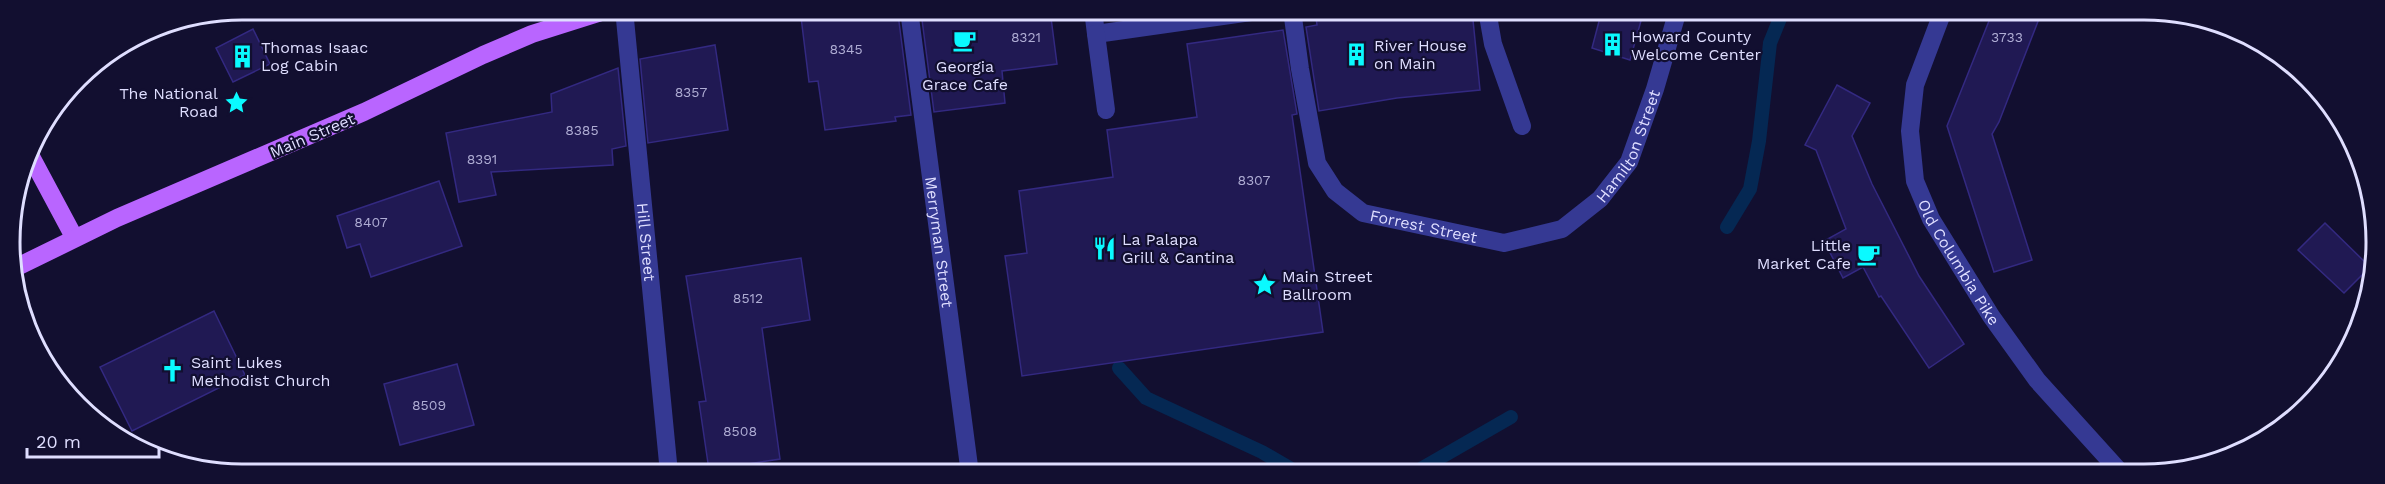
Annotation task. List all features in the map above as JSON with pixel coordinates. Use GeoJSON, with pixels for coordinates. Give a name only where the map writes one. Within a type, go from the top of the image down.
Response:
{"type":"FeatureCollection","features":[{"type":"Feature","properties":{"kind":"main road","name":"Main Street"},"geometry":{"type":"LineString","coordinates":[[21,264],[74,237],[364,112],[522,38],[577,20]]}},
{"type":"Feature","properties":{"kind":"main road"},"geometry":{"type":"LineString","coordinates":[[34,162],[74,237]]}},
{"type":"Feature","properties":{"kind":"street","name":"Hill Street"},"geometry":{"type":"LineString","coordinates":[[625,20],[668,464]]}},
{"type":"Feature","properties":{"kind":"street","name":"Merryman Street"},"geometry":{"type":"LineString","coordinates":[[910,20],[969,464]]}},
{"type":"Feature","properties":{"kind":"street"},"geometry":{"type":"LineString","coordinates":[[1094,20],[1106,110]]}},
{"type":"Feature","properties":{"kind":"street"},"geometry":{"type":"LineString","coordinates":[[1096,34],[1195,20]]}},
{"type":"Feature","properties":{"kind":"street","name":"Forrest Street"},"geometry":{"type":"LineString","coordinates":[[1293,20],[1317,163],[1335,191],[1363,213],[1504,243],[1562,229]]}},
{"type":"Feature","properties":{"kind":"street"},"geometry":{"type":"LineString","coordinates":[[1489,20],[1493,44],[1522,126]]}},
{"type":"Feature","properties":{"kind":"street","name":"Hamilton Street"},"geometry":{"type":"LineString","coordinates":[[1562,229],[1600,199],[1629,162],[1655,89],[1675,20]]}},
{"type":"Feature","properties":{"kind":"street","name":"Old Columbia Pike"},"geometry":{"type":"LineString","coordinates":[[1940,20],[1915,85],[1910,131],[1916,181],[1931,219],[1992,316],[2037,380],[2113,464]]}},
{"type":"Feature","properties":{"kind":"building"},"geometry":{"type":"Polygon","coordinates":[[[801,20],[899,20],[911,115],[895,117],[896,121],[825,130],[818,81],[809,82],[801,20]]]}},
{"type":"Feature","properties":{"kind":"building"},"geometry":{"type":"Polygon","coordinates":[[[922,20],[1051,20],[1057,64],[1002,71],[1005,103],[934,112],[922,20]]]}},
{"type":"Feature","properties":{"kind":"building"},"geometry":{"type":"Polygon","coordinates":[[[1316,20],[1473,20],[1480,90],[1397,98],[1319,111],[1306,27],[1317,25],[1316,20]]]}},
{"type":"Feature","properties":{"kind":"building"},"geometry":{"type":"Polygon","coordinates":[[[1599,20],[1641,20],[1630,60],[1592,48],[1599,20]]]}},
{"type":"Feature","properties":{"kind":"building"},"geometry":{"type":"Polygon","coordinates":[[[1989,20],[2039,20],[1999,122],[1992,134],[2032,260],[1994,272],[1947,126],[1989,20]]]}},
{"type":"Feature","properties":{"kind":"building","name":"Thomas Isaac Log Cabin"},"geometry":{"type":"Polygon","coordinates":[[[253,29],[270,64],[233,82],[216,48],[253,29]]]}},
{"type":"Feature","properties":{"kind":"building"},"geometry":{"type":"Polygon","coordinates":[[[1283,30],[1297,114],[1292,115],[1323,332],[1022,376],[1005,256],[1027,253],[1019,191],[1113,177],[1107,130],[1197,117],[1187,44],[1283,30]]]}},
{"type":"Feature","properties":{"kind":"building"},"geometry":{"type":"Polygon","coordinates":[[[715,45],[728,130],[648,143],[640,59],[715,45]]]}},
{"type":"Feature","properties":{"kind":"building"},"geometry":{"type":"Polygon","coordinates":[[[618,68],[626,146],[612,149],[613,165],[491,172],[496,195],[459,202],[446,133],[552,112],[551,94],[618,68]]]}},
{"type":"Feature","properties":{"kind":"building"},"geometry":{"type":"Polygon","coordinates":[[[1837,85],[1870,103],[1852,136],[1872,184],[1919,276],[1964,344],[1929,368],[1881,296],[1879,297],[1863,267],[1843,278],[1824,241],[1846,229],[1816,150],[1805,145],[1837,85]]]}},
{"type":"Feature","properties":{"kind":"building"},"geometry":{"type":"Polygon","coordinates":[[[439,181],[462,246],[371,277],[360,244],[347,248],[337,216],[439,181]]]}},
{"type":"Feature","properties":{"kind":"building"},"geometry":{"type":"Polygon","coordinates":[[[2325,223],[2365,262],[2363,274],[2344,293],[2298,250],[2325,223]]]}},
{"type":"Feature","properties":{"kind":"building"},"geometry":{"type":"Polygon","coordinates":[[[801,258],[810,320],[762,328],[780,459],[748,464],[708,464],[699,402],[706,401],[686,276],[801,258]]]}},
{"type":"Feature","properties":{"kind":"building","name":"Saint Lukes Methodist Church"},"geometry":{"type":"Polygon","coordinates":[[[214,311],[245,375],[132,431],[100,367],[214,311]]]}},
{"type":"Feature","properties":{"kind":"building"},"geometry":{"type":"Polygon","coordinates":[[[457,364],[474,425],[400,445],[384,384],[457,364]]]}},
{"type":"Feature","properties":{"kind":"waterway"},"geometry":{"type":"LineString","coordinates":[[1727,227],[1750,189],[1759,141],[1770,43],[1779,20]]}},
{"type":"Feature","properties":{"kind":"waterway"},"geometry":{"type":"LineString","coordinates":[[1119,368],[1146,398],[1283,464]]}},
{"type":"Feature","properties":{"kind":"waterway"},"geometry":{"type":"LineString","coordinates":[[1429,464],[1511,417]]}},
{"type":"Feature","properties":{"kind":"place","name":"Georgia Grace Cafe"},"geometry":{"type":"Point","coordinates":[965,41]}},
{"type":"Feature","properties":{"kind":"place","name":"Howard County Welcome Center"},"geometry":{"type":"Point","coordinates":[1613,45]}},
{"type":"Feature","properties":{"kind":"place","name":"River House on Main"},"geometry":{"type":"Point","coordinates":[1356,54]}},
{"type":"Feature","properties":{"kind":"place","name":"Thomas Isaac Log Cabin"},"geometry":{"type":"Point","coordinates":[243,56]}},
{"type":"Feature","properties":{"kind":"place","name":"The National Road"},"geometry":{"type":"Point","coordinates":[236,102]}},
{"type":"Feature","properties":{"kind":"place","name":"La Palapa Grill & Cantina"},"geometry":{"type":"Point","coordinates":[1104,248]}},
{"type":"Feature","properties":{"kind":"place","name":"Little Market Cafe"},"geometry":{"type":"Point","coordinates":[1869,254]}},
{"type":"Feature","properties":{"kind":"place","name":"Main Street Ballroom"},"geometry":{"type":"Point","coordinates":[1264,285]}},
{"type":"Feature","properties":{"kind":"place","name":"Saint Lukes Methodist Church"},"geometry":{"type":"Point","coordinates":[173,371]}}]}
